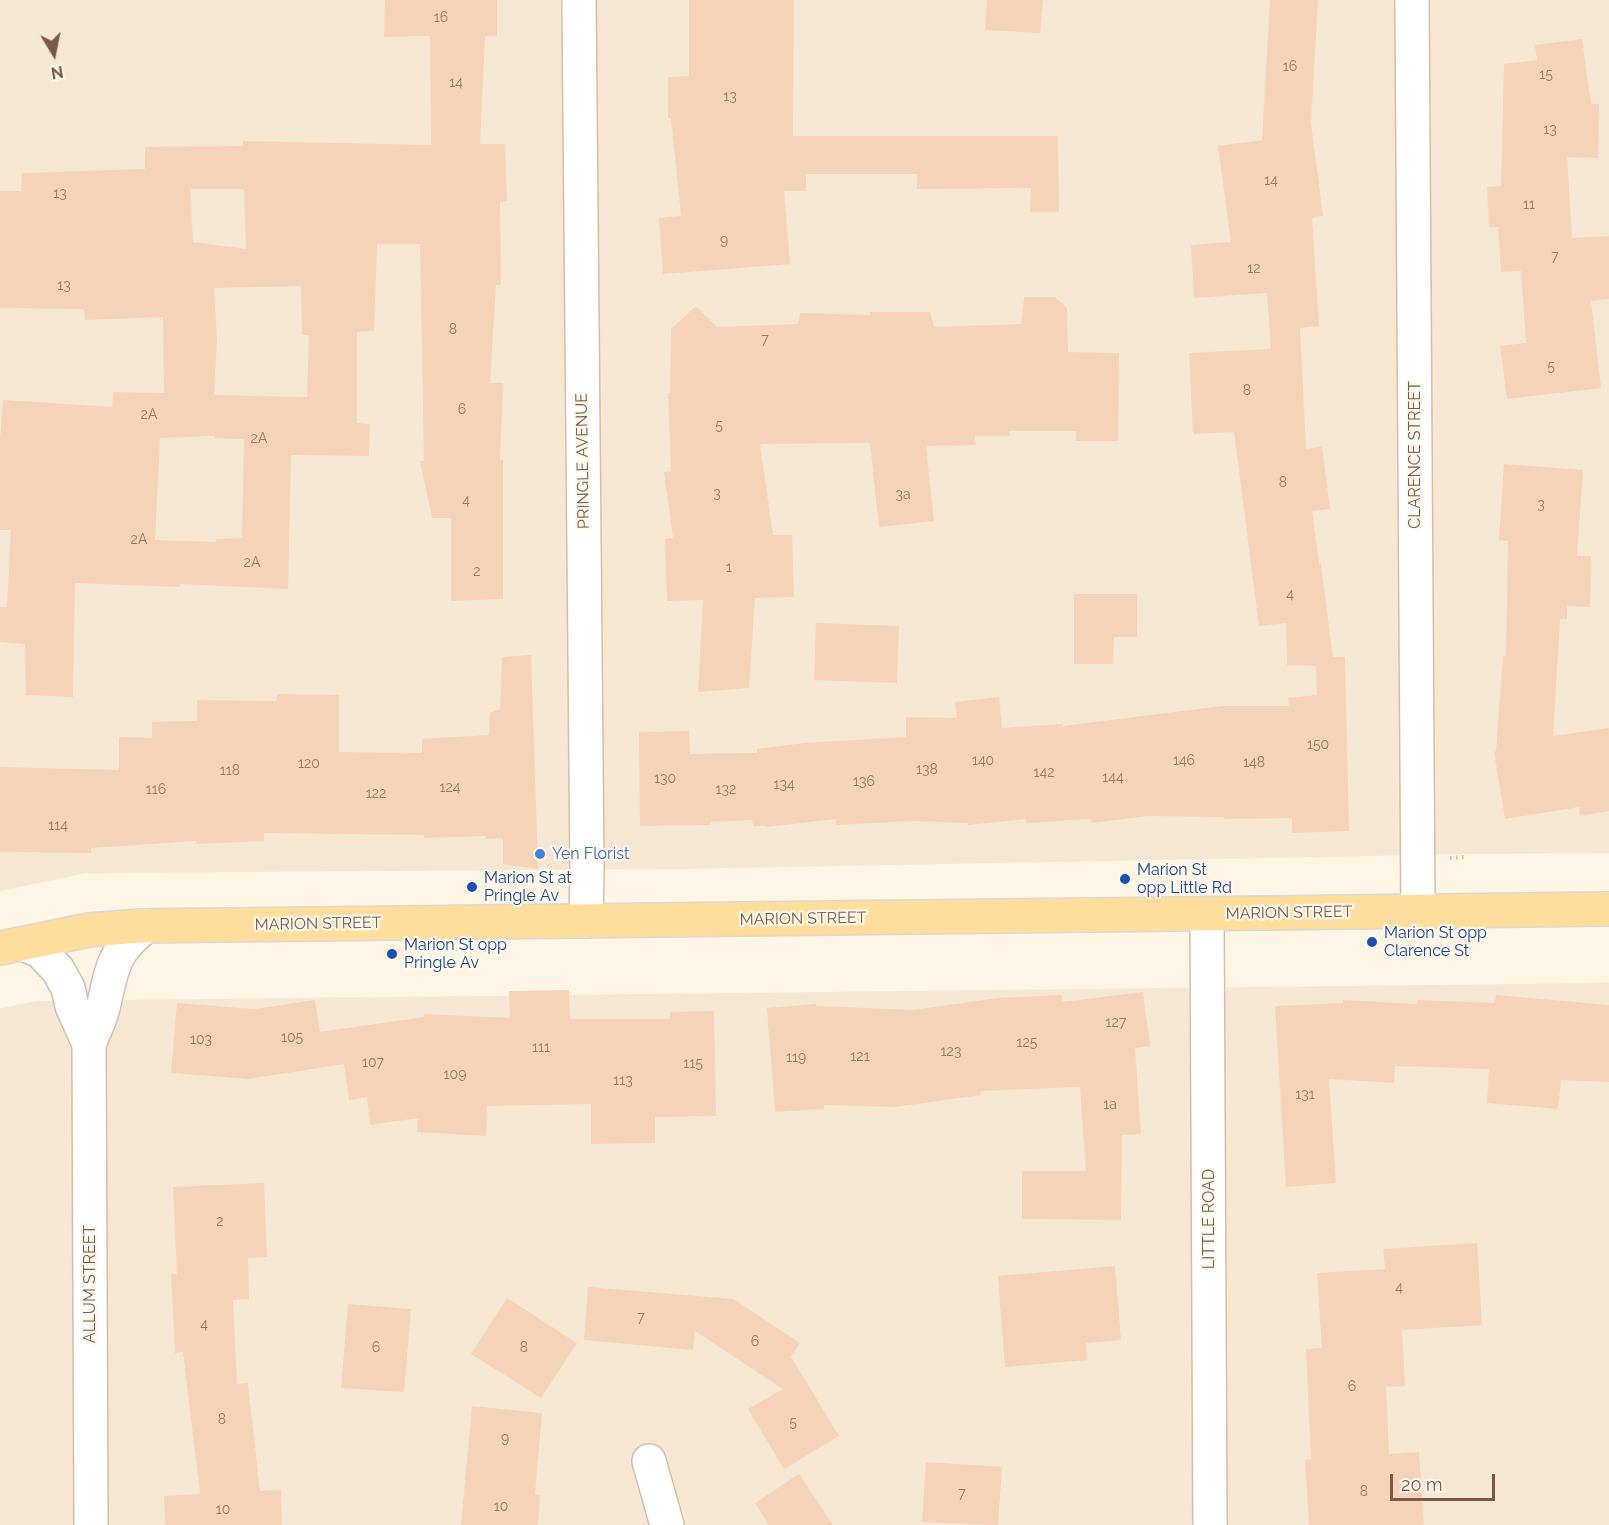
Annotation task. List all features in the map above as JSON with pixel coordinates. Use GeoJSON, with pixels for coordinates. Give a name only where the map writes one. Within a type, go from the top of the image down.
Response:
{"type":"FeatureCollection","features":[{"type":"Feature","properties":{"kind":"main road","name":"MARION STREET"},"geometry":{"type":"LineString","coordinates":[[11,946],[89,930],[146,926],[1609,909]]}},
{"type":"Feature","properties":{"kind":"street","name":"PRINGLE AVENUE"},"geometry":{"type":"LineString","coordinates":[[579,0],[586,921]]}},
{"type":"Feature","properties":{"kind":"street","name":"CLARENCE STREET"},"geometry":{"type":"LineString","coordinates":[[1412,0],[1418,911]]}},
{"type":"Feature","properties":{"kind":"street","name":"LITTLE ROAD"},"geometry":{"type":"LineString","coordinates":[[1207,914],[1210,1525]]}},
{"type":"Feature","properties":{"kind":"street","name":"ALLUM STREET"},"geometry":{"type":"LineString","coordinates":[[91,1525],[89,1044],[103,1011],[107,983],[114,962],[128,939],[146,926]]}},
{"type":"Feature","properties":{"kind":"street","name":"ALLUM STREET"},"geometry":{"type":"LineString","coordinates":[[11,946],[39,951],[58,970],[68,988],[72,1006],[89,1044]]}},
{"type":"Feature","properties":{"kind":"street"},"geometry":{"type":"LineString","coordinates":[[649,1461],[667,1525]]}},
{"type":"Feature","properties":{"kind":"path"},"geometry":{"type":"LineString","coordinates":[[1447,858],[1464,857]]}},
{"type":"Feature","properties":{"kind":"shaded area"},"geometry":{"type":"Polygon","coordinates":[[[0,0],[1609,0],[1609,853],[682,869],[87,873],[0,891],[0,0]]]}},
{"type":"Feature","properties":{"kind":"shaded area"},"geometry":{"type":"Polygon","coordinates":[[[1609,983],[1609,1525],[0,1525],[0,1008],[37,1001],[1609,983]]]}},
{"type":"Feature","properties":{"kind":"building"},"geometry":{"type":"Polygon","coordinates":[[[385,0],[497,0],[497,36],[485,36],[480,144],[505,144],[507,201],[500,202],[501,285],[496,285],[490,383],[503,383],[500,460],[503,460],[503,599],[451,601],[451,518],[432,518],[420,461],[424,461],[420,244],[377,244],[374,331],[357,332],[357,423],[370,424],[369,456],[291,455],[288,589],[180,584],[180,587],[75,583],[73,697],[26,695],[25,644],[0,642],[0,607],[7,607],[11,530],[0,530],[0,443],[3,400],[112,407],[113,392],[164,393],[163,317],[85,320],[84,309],[0,308],[0,191],[21,191],[22,173],[145,169],[145,147],[243,146],[243,141],[431,145],[430,36],[384,37],[385,0]],[[190,189],[193,242],[246,249],[244,189],[190,189]],[[301,286],[214,288],[217,339],[214,395],[307,397],[309,335],[302,335],[301,286]],[[215,436],[160,438],[155,540],[216,542],[216,539],[242,538],[244,439],[215,438],[215,436]]]}},
{"type":"Feature","properties":{"kind":"building"},"geometry":{"type":"Polygon","coordinates":[[[689,0],[794,0],[793,136],[1058,136],[1059,212],[1030,212],[1031,188],[917,189],[917,174],[806,174],[806,191],[784,191],[790,264],[663,274],[659,218],[681,216],[671,118],[668,118],[668,77],[689,76],[689,0]]]}},
{"type":"Feature","properties":{"kind":"building"},"geometry":{"type":"Polygon","coordinates":[[[987,0],[1043,0],[1040,33],[985,30],[987,0]]]}},
{"type":"Feature","properties":{"kind":"building"},"geometry":{"type":"Polygon","coordinates":[[[1270,0],[1318,0],[1311,122],[1323,216],[1312,218],[1319,326],[1300,328],[1306,449],[1322,447],[1330,509],[1312,511],[1319,564],[1321,564],[1333,657],[1345,657],[1349,831],[1292,833],[1292,818],[1224,819],[1224,817],[1148,816],[1092,823],[1091,819],[1026,823],[1026,819],[968,825],[968,823],[912,821],[836,825],[836,819],[766,827],[753,826],[752,820],[710,822],[710,825],[640,826],[639,732],[689,731],[690,754],[757,753],[757,749],[805,743],[906,737],[906,717],[957,718],[955,702],[999,697],[1002,728],[1062,724],[1063,726],[1222,706],[1289,706],[1288,698],[1317,695],[1316,666],[1287,665],[1286,623],[1259,626],[1234,432],[1193,434],[1189,353],[1271,349],[1267,293],[1194,298],[1191,245],[1231,242],[1218,146],[1262,140],[1270,0]]]}},
{"type":"Feature","properties":{"kind":"building"},"geometry":{"type":"Polygon","coordinates":[[[1582,39],[1591,104],[1599,104],[1598,158],[1567,157],[1572,238],[1609,236],[1609,299],[1591,301],[1601,388],[1507,399],[1500,346],[1526,343],[1521,271],[1501,272],[1498,227],[1489,227],[1487,187],[1501,186],[1504,64],[1537,60],[1535,45],[1582,39]]]}},
{"type":"Feature","properties":{"kind":"building"},"geometry":{"type":"Polygon","coordinates":[[[1024,297],[1055,297],[1067,308],[1068,352],[1119,353],[1118,441],[1076,441],[1076,431],[1009,431],[1010,436],[975,436],[976,445],[926,446],[934,521],[879,527],[870,443],[760,444],[773,535],[792,535],[794,597],[755,598],[749,688],[698,692],[703,600],[667,601],[665,539],[673,538],[664,472],[671,471],[668,393],[670,393],[671,329],[696,306],[717,327],[798,324],[800,313],[870,315],[870,312],[930,312],[934,327],[1021,324],[1024,297]]]}},
{"type":"Feature","properties":{"kind":"building"},"geometry":{"type":"Polygon","coordinates":[[[1504,464],[1583,470],[1577,556],[1591,556],[1590,607],[1567,606],[1567,619],[1560,619],[1553,736],[1609,728],[1609,811],[1580,816],[1579,807],[1505,819],[1494,752],[1496,751],[1503,656],[1506,656],[1508,541],[1499,540],[1504,464]]]}},
{"type":"Feature","properties":{"kind":"building"},"geometry":{"type":"Polygon","coordinates":[[[1074,594],[1137,594],[1137,637],[1114,637],[1113,664],[1074,664],[1074,594]]]}},
{"type":"Feature","properties":{"kind":"building"},"geometry":{"type":"Polygon","coordinates":[[[816,623],[899,626],[897,683],[814,680],[816,623]]]}},
{"type":"Feature","properties":{"kind":"building"},"geometry":{"type":"Polygon","coordinates":[[[531,655],[538,869],[503,864],[503,838],[486,839],[486,836],[424,838],[424,835],[264,833],[264,841],[196,844],[196,841],[91,848],[91,853],[0,852],[0,767],[119,770],[119,737],[152,738],[152,722],[197,721],[197,700],[277,701],[277,694],[339,695],[339,752],[422,753],[422,739],[489,735],[490,713],[500,709],[502,657],[531,655]]]}},
{"type":"Feature","properties":{"kind":"building"},"geometry":{"type":"Polygon","coordinates":[[[569,990],[570,1019],[670,1019],[670,1012],[714,1011],[716,1116],[655,1117],[655,1143],[591,1144],[591,1104],[487,1106],[486,1136],[417,1132],[418,1118],[370,1125],[367,1097],[349,1100],[344,1064],[248,1079],[171,1073],[177,1003],[255,1009],[315,1000],[320,1032],[424,1017],[424,1014],[510,1018],[509,991],[569,990]]]}},
{"type":"Feature","properties":{"kind":"building"},"geometry":{"type":"Polygon","coordinates":[[[1143,992],[1150,1046],[1135,1048],[1141,1134],[1122,1135],[1121,1220],[1022,1219],[1022,1171],[1086,1171],[1080,1087],[980,1091],[981,1095],[895,1107],[824,1105],[824,1109],[775,1112],[767,1008],[816,1004],[816,1006],[913,1010],[998,998],[1062,995],[1062,1002],[1143,992]]]}},
{"type":"Feature","properties":{"kind":"building"},"geometry":{"type":"Polygon","coordinates":[[[1496,995],[1609,1005],[1609,1082],[1561,1080],[1558,1109],[1487,1103],[1489,1069],[1395,1066],[1394,1083],[1329,1079],[1336,1183],[1286,1187],[1275,1006],[1343,1003],[1343,1000],[1416,1004],[1417,1000],[1495,1003],[1496,995]]]}},
{"type":"Feature","properties":{"kind":"building"},"geometry":{"type":"Polygon","coordinates":[[[264,1183],[267,1257],[248,1258],[249,1299],[233,1300],[237,1384],[248,1383],[260,1491],[281,1490],[282,1525],[165,1525],[164,1496],[200,1494],[183,1352],[175,1353],[171,1274],[177,1274],[173,1187],[264,1183]]]}},
{"type":"Feature","properties":{"kind":"building"},"geometry":{"type":"Polygon","coordinates":[[[1477,1243],[1482,1325],[1402,1330],[1405,1386],[1386,1387],[1389,1454],[1419,1452],[1424,1525],[1309,1525],[1305,1460],[1311,1459],[1306,1349],[1322,1348],[1317,1273],[1385,1269],[1383,1249],[1477,1243]]]}},
{"type":"Feature","properties":{"kind":"building"},"geometry":{"type":"Polygon","coordinates":[[[1115,1266],[1121,1340],[1086,1343],[1087,1360],[1005,1367],[998,1276],[1115,1266]]]}},
{"type":"Feature","properties":{"kind":"building"},"geometry":{"type":"Polygon","coordinates":[[[588,1287],[733,1299],[800,1343],[791,1357],[839,1436],[784,1469],[748,1409],[783,1389],[695,1331],[693,1350],[584,1340],[588,1287]]]}},
{"type":"Feature","properties":{"kind":"building"},"geometry":{"type":"Polygon","coordinates":[[[507,1298],[577,1343],[541,1398],[471,1354],[507,1298]]]}},
{"type":"Feature","properties":{"kind":"building"},"geometry":{"type":"Polygon","coordinates":[[[348,1304],[411,1309],[404,1392],[341,1388],[348,1304]]]}},
{"type":"Feature","properties":{"kind":"building"},"geometry":{"type":"Polygon","coordinates":[[[472,1406],[542,1413],[535,1494],[540,1495],[538,1525],[461,1525],[472,1406]]]}},
{"type":"Feature","properties":{"kind":"building"},"geometry":{"type":"Polygon","coordinates":[[[926,1462],[1002,1467],[998,1525],[922,1522],[926,1462]]]}},
{"type":"Feature","properties":{"kind":"building"},"geometry":{"type":"Polygon","coordinates":[[[799,1474],[833,1525],[769,1525],[755,1503],[799,1474]]]}},
{"type":"Feature","properties":{"kind":"place","name":"Yen Florist"},"geometry":{"type":"Point","coordinates":[540,854]}},
{"type":"Feature","properties":{"kind":"place","name":"Marion St opp Little Rd"},"geometry":{"type":"Point","coordinates":[1125,879]}},
{"type":"Feature","properties":{"kind":"place","name":"Marion St at Pringle Av"},"geometry":{"type":"Point","coordinates":[472,887]}},
{"type":"Feature","properties":{"kind":"place","name":"Marion St opp Clarence St"},"geometry":{"type":"Point","coordinates":[1372,942]}},
{"type":"Feature","properties":{"kind":"place","name":"Marion St opp Pringle Av"},"geometry":{"type":"Point","coordinates":[392,954]}}]}
